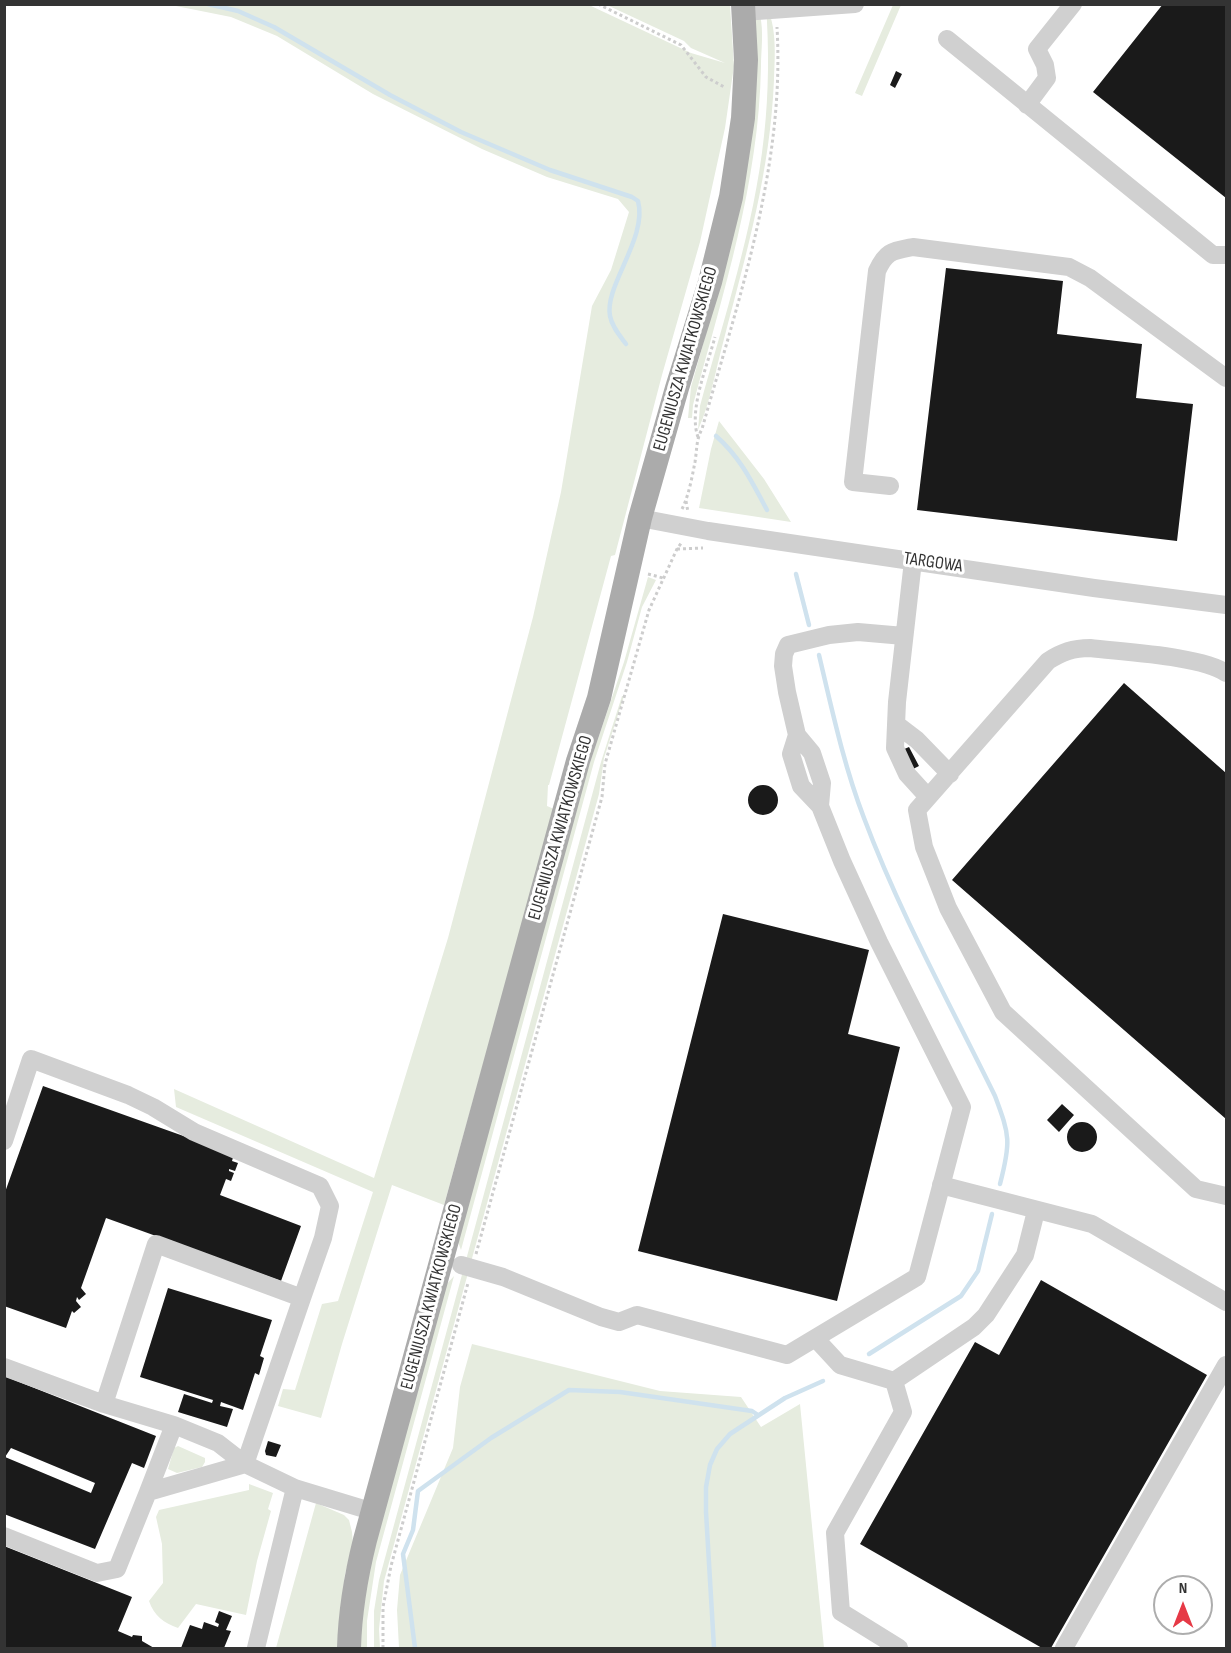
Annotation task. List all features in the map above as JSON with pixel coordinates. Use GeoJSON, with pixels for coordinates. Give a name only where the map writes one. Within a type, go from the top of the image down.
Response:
{"type":"FeatureCollection","features":[{"type":"Feature","properties":{"kind":"main road","name":"EUGENIUSZA KWIATKOWSKIEGO"},"geometry":{"type":"LineString","coordinates":[[350,1648],[350,1627],[360,1561],[578,761],[602,687],[640,518],[722,236],[738,158],[745,90],[743,8]]}},
{"type":"Feature","properties":{"kind":"street"},"geometry":{"type":"LineString","coordinates":[[1027,105],[1047,78],[1045,65],[1037,49],[1073,4]]}},
{"type":"Feature","properties":{"kind":"street"},"geometry":{"type":"LineString","coordinates":[[743,8],[775,11],[847,5]]}},
{"type":"Feature","properties":{"kind":"street"},"geometry":{"type":"LineString","coordinates":[[947,39],[1214,255],[1227,255]]}},
{"type":"Feature","properties":{"kind":"street"},"geometry":{"type":"LineString","coordinates":[[890,486],[854,482],[877,271],[883,258],[896,250],[913,247],[1069,267],[1090,278],[1227,378]]}},
{"type":"Feature","properties":{"kind":"street","name":"TARGOWA"},"geometry":{"type":"LineString","coordinates":[[640,518],[708,531],[1227,605]]}},
{"type":"Feature","properties":{"kind":"street"},"geometry":{"type":"LineString","coordinates":[[913,561],[895,748],[907,774],[927,796]]}},
{"type":"Feature","properties":{"kind":"street"},"geometry":{"type":"LineString","coordinates":[[467,1267],[502,1277],[619,1322],[637,1316],[787,1355],[917,1277],[962,1107],[879,942],[842,861],[820,806],[822,783],[812,753],[797,735],[783,666],[784,654],[788,645],[829,635],[858,632],[904,636]]}},
{"type":"Feature","properties":{"kind":"street"},"geometry":{"type":"LineString","coordinates":[[1227,673],[1206,664],[1187,660],[1090,648],[1076,648],[1062,652],[1048,661],[917,810],[924,847],[948,908],[1003,1012],[1196,1189],[1227,1196]]}},
{"type":"Feature","properties":{"kind":"street"},"geometry":{"type":"LineString","coordinates":[[896,724],[917,740],[950,774]]}},
{"type":"Feature","properties":{"kind":"street"},"geometry":{"type":"LineString","coordinates":[[4,1141],[31,1059],[129,1095],[194,1132],[320,1186],[330,1206],[323,1238],[245,1464]]}},
{"type":"Feature","properties":{"kind":"street"},"geometry":{"type":"LineString","coordinates":[[941,1185],[1092,1224],[1227,1302]]}},
{"type":"Feature","properties":{"kind":"street"},"geometry":{"type":"LineString","coordinates":[[894,1381],[974,1327],[986,1316],[1025,1256],[1036,1211]]}},
{"type":"Feature","properties":{"kind":"street"},"geometry":{"type":"LineString","coordinates":[[104,1404],[156,1244],[302,1298]]}},
{"type":"Feature","properties":{"kind":"street"},"geometry":{"type":"LineString","coordinates":[[816,1339],[840,1365],[894,1381]]}},
{"type":"Feature","properties":{"kind":"street"},"geometry":{"type":"LineString","coordinates":[[1064,1648],[1227,1365]]}},
{"type":"Feature","properties":{"kind":"street"},"geometry":{"type":"LineString","coordinates":[[4,1367],[104,1404],[174,1425],[218,1443],[245,1464],[295,1488],[374,1512]]}},
{"type":"Feature","properties":{"kind":"street"},"geometry":{"type":"LineString","coordinates":[[894,1381],[903,1412],[835,1533],[841,1612],[899,1648]]}},
{"type":"Feature","properties":{"kind":"street"},"geometry":{"type":"LineString","coordinates":[[4,1536],[97,1573],[117,1569],[174,1425]]}},
{"type":"Feature","properties":{"kind":"street"},"geometry":{"type":"LineString","coordinates":[[148,1492],[245,1464]]}},
{"type":"Feature","properties":{"kind":"street"},"geometry":{"type":"LineString","coordinates":[[256,1648],[295,1488]]}},
{"type":"Feature","properties":{"kind":"path"},"geometry":{"type":"LineString","coordinates":[[598,4],[681,45],[706,77],[717,85],[731,90],[745,90]]}},
{"type":"Feature","properties":{"kind":"path"},"geometry":{"type":"LineString","coordinates":[[686,501],[695,463],[698,437],[722,357],[766,187],[776,113],[778,45],[775,11]]}},
{"type":"Feature","properties":{"kind":"path"},"geometry":{"type":"LineString","coordinates":[[383,1648],[383,1607],[391,1566],[467,1267],[602,797],[605,764],[649,610],[676,549],[706,548]]}},
{"type":"Feature","properties":{"kind":"shaded area"},"geometry":{"type":"Polygon","coordinates":[[[171,5],[589,5],[691,53],[725,63],[607,5],[730,5],[734,66],[725,128],[700,242],[662,375],[615,555],[611,556],[548,785],[547,806],[554,809],[444,1205],[392,1185],[321,1418],[278,1406],[283,1389],[295,1390],[322,1304],[338,1301],[373,1192],[176,1107],[174,1089],[374,1178],[448,938],[533,617],[561,492],[592,306],[611,270],[629,212],[618,199],[547,177],[482,149],[373,94],[277,36],[231,17],[171,5]]]}},
{"type":"Feature","properties":{"kind":"shaded area"},"geometry":{"type":"Polygon","coordinates":[[[752,5],[759,15],[762,34],[759,110],[754,153],[738,237],[693,405],[692,418],[688,418],[691,387],[718,291],[752,5]]]}},
{"type":"Feature","properties":{"kind":"shaded area"},"geometry":{"type":"Polygon","coordinates":[[[766,5],[774,32],[775,51],[768,147],[749,243],[709,397],[698,430],[700,406],[746,239],[759,170],[768,87],[766,5]]]}},
{"type":"Feature","properties":{"kind":"shaded area"},"geometry":{"type":"Polygon","coordinates":[[[893,5],[901,5],[862,96],[855,93],[893,5]]]}},
{"type":"Feature","properties":{"kind":"shaded area"},"geometry":{"type":"Polygon","coordinates":[[[719,421],[764,479],[791,522],[699,508],[719,421]]]}},
{"type":"Feature","properties":{"kind":"shaded area"},"geometry":{"type":"Polygon","coordinates":[[[648,577],[656,580],[642,607],[627,662],[594,762],[461,1250],[458,1242],[585,777],[624,662],[648,577]]]}},
{"type":"Feature","properties":{"kind":"shaded area"},"geometry":{"type":"Polygon","coordinates":[[[622,696],[624,696],[604,758],[599,794],[471,1262],[466,1260],[601,762],[622,696]]]}},
{"type":"Feature","properties":{"kind":"shaded area"},"geometry":{"type":"Polygon","coordinates":[[[463,1271],[468,1273],[384,1581],[379,1629],[380,1648],[374,1648],[374,1611],[379,1580],[463,1271]]]}},
{"type":"Feature","properties":{"kind":"shaded area"},"geometry":{"type":"Polygon","coordinates":[[[454,1276],[376,1562],[367,1621],[367,1648],[359,1648],[366,1579],[445,1286],[454,1276]]]}},
{"type":"Feature","properties":{"kind":"shaded area"},"geometry":{"type":"Polygon","coordinates":[[[472,1344],[660,1391],[741,1397],[761,1427],[800,1404],[824,1648],[399,1648],[397,1610],[400,1575],[453,1448],[460,1387],[472,1344]]]}},
{"type":"Feature","properties":{"kind":"shaded area"},"geometry":{"type":"Polygon","coordinates":[[[178,1446],[205,1458],[202,1467],[177,1473],[168,1469],[174,1448],[178,1446]]]}},
{"type":"Feature","properties":{"kind":"shaded area"},"geometry":{"type":"Polygon","coordinates":[[[249,1484],[273,1493],[268,1509],[271,1511],[257,1561],[246,1615],[196,1604],[178,1628],[168,1624],[157,1615],[149,1601],[163,1583],[162,1544],[156,1517],[159,1510],[249,1490],[249,1484]]]}},
{"type":"Feature","properties":{"kind":"shaded area"},"geometry":{"type":"Polygon","coordinates":[[[316,1503],[344,1515],[349,1520],[352,1532],[353,1544],[345,1574],[339,1627],[339,1648],[276,1648],[316,1503]]]}},
{"type":"Feature","properties":{"kind":"building"},"geometry":{"type":"Polygon","coordinates":[[[1163,4],[1226,4],[1226,198],[1093,92],[1163,4]]]}},
{"type":"Feature","properties":{"kind":"building"},"geometry":{"type":"Polygon","coordinates":[[[896,71],[902,74],[895,88],[890,85],[896,71]]]}},
{"type":"Feature","properties":{"kind":"building"},"geometry":{"type":"Polygon","coordinates":[[[946,268],[1063,281],[1057,334],[1142,344],[1136,398],[1193,404],[1177,541],[917,510],[946,268]]]}},
{"type":"Feature","properties":{"kind":"building"},"geometry":{"type":"Polygon","coordinates":[[[1124,683],[1226,773],[1226,1119],[952,880],[1124,683]]]}},
{"type":"Feature","properties":{"kind":"building"},"geometry":{"type":"Polygon","coordinates":[[[909,747],[919,766],[913,769],[902,750],[909,747]]]}},
{"type":"Feature","properties":{"kind":"building"},"geometry":{"type":"Polygon","coordinates":[[[763,785],[774,789],[778,800],[774,811],[763,815],[752,811],[748,800],[752,789],[763,785]]]}},
{"type":"Feature","properties":{"kind":"building"},"geometry":{"type":"Polygon","coordinates":[[[723,914],[869,950],[848,1034],[900,1047],[837,1301],[638,1251],[723,914]]]}},
{"type":"Feature","properties":{"kind":"building"},"geometry":{"type":"Polygon","coordinates":[[[43,1086],[234,1154],[232,1161],[238,1163],[235,1171],[229,1169],[234,1173],[231,1181],[226,1179],[220,1195],[301,1226],[281,1281],[106,1218],[81,1288],[86,1294],[79,1300],[77,1297],[76,1301],[81,1307],[74,1313],[72,1311],[66,1328],[4,1306],[4,1195],[43,1086]]]}},
{"type":"Feature","properties":{"kind":"building"},"geometry":{"type":"Polygon","coordinates":[[[1062,1104],[1074,1115],[1059,1132],[1047,1120],[1062,1104]]]}},
{"type":"Feature","properties":{"kind":"building"},"geometry":{"type":"Polygon","coordinates":[[[1082,1122],[1093,1126],[1097,1137],[1093,1148],[1082,1152],[1071,1148],[1067,1137],[1071,1126],[1082,1122]]]}},
{"type":"Feature","properties":{"kind":"building"},"geometry":{"type":"Polygon","coordinates":[[[1041,1280],[1207,1375],[1051,1648],[1042,1648],[860,1544],[975,1342],[999,1355],[1041,1280]]]}},
{"type":"Feature","properties":{"kind":"building"},"geometry":{"type":"Polygon","coordinates":[[[168,1288],[272,1320],[260,1356],[264,1358],[259,1375],[255,1373],[243,1410],[221,1402],[220,1406],[233,1409],[227,1427],[178,1412],[184,1394],[212,1403],[213,1400],[140,1377],[168,1288]]]}},
{"type":"Feature","properties":{"kind":"building"},"geometry":{"type":"Polygon","coordinates":[[[4,1376],[156,1436],[144,1468],[132,1463],[95,1549],[4,1514],[4,1376]],[[11,1448],[5,1457],[91,1493],[95,1483],[11,1448]]]}},
{"type":"Feature","properties":{"kind":"building"},"geometry":{"type":"Polygon","coordinates":[[[268,1441],[281,1445],[276,1457],[266,1455],[268,1441]]]}},
{"type":"Feature","properties":{"kind":"building"},"geometry":{"type":"Polygon","coordinates":[[[4,1546],[132,1597],[118,1631],[132,1637],[133,1635],[142,1636],[142,1641],[154,1648],[4,1648],[4,1546]]]}},
{"type":"Feature","properties":{"kind":"building"},"geometry":{"type":"Polygon","coordinates":[[[219,1611],[232,1616],[226,1630],[231,1631],[224,1648],[181,1648],[190,1625],[202,1629],[204,1622],[218,1627],[219,1624],[215,1622],[219,1611]]]}},
{"type":"Feature","properties":{"kind":"waterway"},"geometry":{"type":"LineString","coordinates":[[208,4],[238,11],[274,27],[390,95],[461,132],[550,170],[638,201],[637,230],[610,304],[612,324],[626,344]]}},
{"type":"Feature","properties":{"kind":"waterway"},"geometry":{"type":"LineString","coordinates":[[716,436],[739,461],[767,510]]}},
{"type":"Feature","properties":{"kind":"waterway"},"geometry":{"type":"LineString","coordinates":[[796,574],[809,625]]}},
{"type":"Feature","properties":{"kind":"waterway"},"geometry":{"type":"LineString","coordinates":[[819,655],[850,778],[878,854],[909,924],[1000,1110],[1007,1139],[1006,1158],[1000,1184]]}},
{"type":"Feature","properties":{"kind":"waterway"},"geometry":{"type":"LineString","coordinates":[[869,1354],[961,1296],[978,1271],[992,1214]]}},
{"type":"Feature","properties":{"kind":"waterway"},"geometry":{"type":"LineString","coordinates":[[714,1648],[706,1512],[706,1487],[710,1465],[717,1449],[730,1434],[785,1398],[823,1381]]}},
{"type":"Feature","properties":{"kind":"waterway"},"geometry":{"type":"LineString","coordinates":[[415,1648],[403,1554],[413,1530],[418,1491],[491,1438],[569,1390],[620,1392],[752,1411],[758,1415]]}}]}
